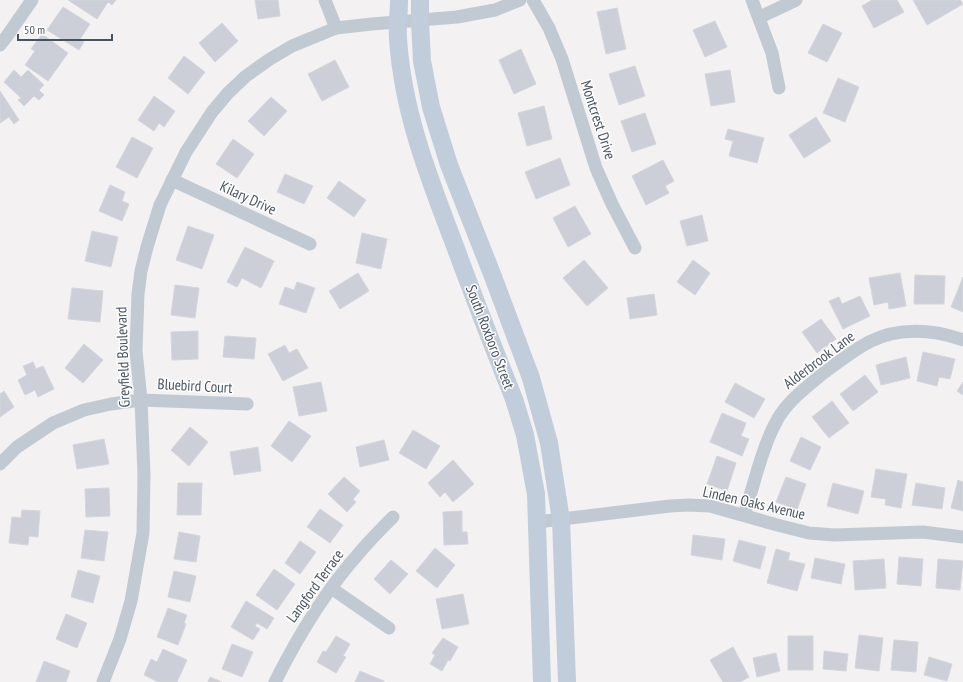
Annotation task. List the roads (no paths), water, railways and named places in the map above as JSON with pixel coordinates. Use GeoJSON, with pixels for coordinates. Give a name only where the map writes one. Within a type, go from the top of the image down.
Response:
{"type":"FeatureCollection","features":[{"type":"Feature","properties":{"kind":"street"},"geometry":{"type":"LineString","coordinates":[[0,45],[32,0]]}},
{"type":"Feature","properties":{"kind":"street"},"geometry":{"type":"LineString","coordinates":[[324,0],[336,28]]}},
{"type":"Feature","properties":{"kind":"street","name":"South Roxboro Street"},"geometry":{"type":"LineString","coordinates":[[399,0],[398,43],[403,82],[411,122],[425,168],[514,399],[525,435],[536,494],[542,682]]}},
{"type":"Feature","properties":{"kind":"street","name":"South Roxboro Street"},"geometry":{"type":"LineString","coordinates":[[420,0],[422,61],[431,107],[448,165],[492,274],[531,378],[549,443],[561,520],[567,682]]}},
{"type":"Feature","properties":{"kind":"street","name":"Greyfield Boulevard"},"geometry":{"type":"LineString","coordinates":[[103,682],[120,639],[131,601],[143,533],[144,475],[141,441],[141,400],[136,351],[136,324],[139,287],[147,247],[160,205],[186,152],[212,112],[228,92],[246,76],[292,46],[336,28],[457,18],[495,10],[520,0]]}},
{"type":"Feature","properties":{"kind":"street","name":"Montcrest Drive"},"geometry":{"type":"LineString","coordinates":[[533,0],[549,28],[562,59],[596,168],[612,204],[635,248]]}},
{"type":"Feature","properties":{"kind":"street"},"geometry":{"type":"LineString","coordinates":[[752,0],[760,17],[772,53],[779,88]]}},
{"type":"Feature","properties":{"kind":"street"},"geometry":{"type":"LineString","coordinates":[[760,17],[796,0]]}},
{"type":"Feature","properties":{"kind":"street","name":"Kilary Drive"},"geometry":{"type":"LineString","coordinates":[[172,180],[310,244]]}},
{"type":"Feature","properties":{"kind":"street","name":"Alderbrook Lane"},"geometry":{"type":"LineString","coordinates":[[744,515],[766,444],[774,425],[786,407],[807,387],[847,355],[869,342],[891,334],[908,331],[924,331],[963,340]]}},
{"type":"Feature","properties":{"kind":"street","name":"Bluebird Court"},"geometry":{"type":"LineString","coordinates":[[0,464],[17,446],[53,423],[84,410],[111,404],[141,400],[247,404]]}},
{"type":"Feature","properties":{"kind":"street","name":"Linden Oaks Avenue"},"geometry":{"type":"LineString","coordinates":[[537,522],[688,505],[710,506],[781,526],[809,532],[834,535],[923,532],[963,537]]}},
{"type":"Feature","properties":{"kind":"street","name":"Langford Terrace"},"geometry":{"type":"LineString","coordinates":[[275,682],[309,620],[331,588],[360,552],[393,517]]}},
{"type":"Feature","properties":{"kind":"street"},"geometry":{"type":"LineString","coordinates":[[331,588],[389,628]]}}]}
